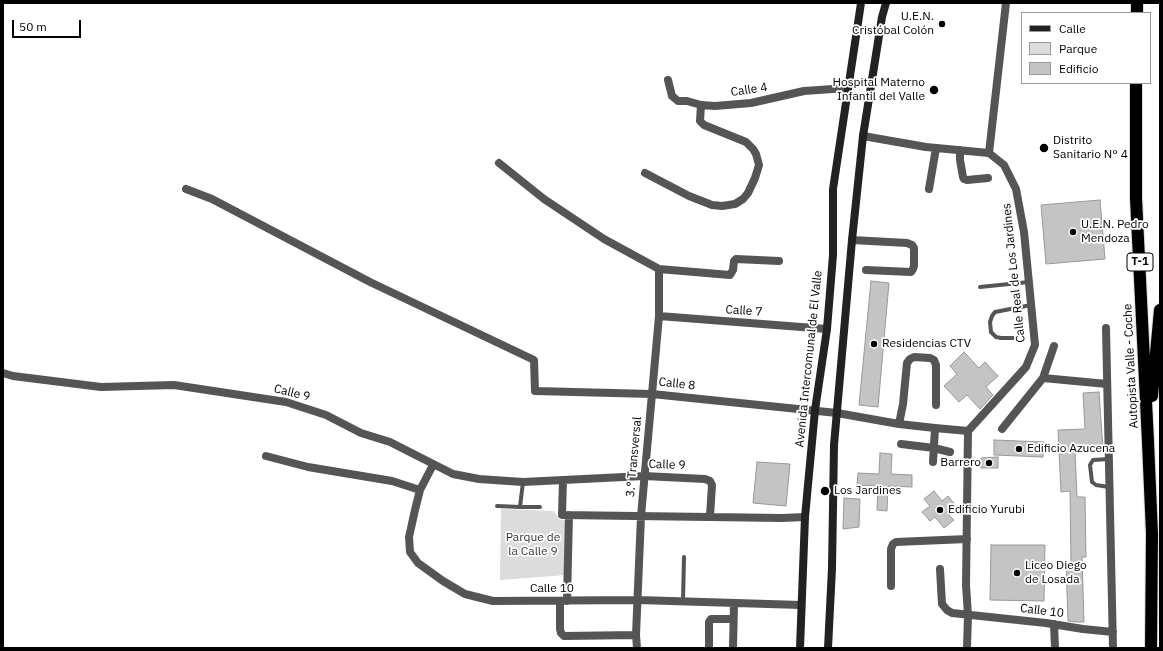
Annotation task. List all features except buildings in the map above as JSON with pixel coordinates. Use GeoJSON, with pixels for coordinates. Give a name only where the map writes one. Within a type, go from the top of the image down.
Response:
{"type":"FeatureCollection","features":[{"type":"Feature","properties":{"kind":"highway","name":"Autopista Valle - Coche"},"geometry":{"type":"LineString","coordinates":[[1136,84],[1136,198],[1148,442],[1156,531],[1151,648]]}},
{"type":"Feature","properties":{"kind":"highway"},"geometry":{"type":"LineString","coordinates":[[1148,442],[1160,310]]}},
{"type":"Feature","properties":{"kind":"main road","name":"Avenida Intercomunal de El Valle"},"geometry":{"type":"LineString","coordinates":[[800,648],[805,517],[815,410],[827,329],[832,255],[833,189],[861,3]]}},
{"type":"Feature","properties":{"kind":"main road"},"geometry":{"type":"LineString","coordinates":[[828,648],[832,568],[834,445],[852,240],[863,136],[882,17],[886,3]]}},
{"type":"Feature","properties":{"kind":"street"},"geometry":{"type":"LineString","coordinates":[[863,136],[926,147],[990,153],[1006,3]]}},
{"type":"Feature","properties":{"kind":"street","name":"Calle 4"},"geometry":{"type":"LineString","coordinates":[[668,80],[672,96],[678,100],[701,105],[715,106],[751,103],[804,91],[847,88]]}},
{"type":"Feature","properties":{"kind":"street"},"geometry":{"type":"LineString","coordinates":[[645,173],[689,196],[708,204],[722,206],[735,204],[743,199],[748,193],[759,165],[756,154],[746,142],[704,125],[700,121],[701,105]]}},
{"type":"Feature","properties":{"kind":"street"},"geometry":{"type":"LineString","coordinates":[[928,189],[936,148]]}},
{"type":"Feature","properties":{"kind":"street"},"geometry":{"type":"LineString","coordinates":[[960,150],[963,178],[967,180],[988,178]]}},
{"type":"Feature","properties":{"kind":"street","name":"Calle Real de Los Jardines"},"geometry":{"type":"LineString","coordinates":[[968,431],[1026,367],[1035,345],[1024,232],[1016,189],[1004,165],[990,153]]}},
{"type":"Feature","properties":{"kind":"street"},"geometry":{"type":"LineString","coordinates":[[499,163],[550,203],[604,239],[659,269],[730,275],[736,259],[778,261]]}},
{"type":"Feature","properties":{"kind":"street","name":"Calle 8"},"geometry":{"type":"LineString","coordinates":[[186,189],[212,199],[370,282],[534,360],[535,391],[652,394],[837,413]]}},
{"type":"Feature","properties":{"kind":"street"},"geometry":{"type":"LineString","coordinates":[[852,240],[907,243],[912,245],[914,248],[914,266],[910,272],[866,270]]}},
{"type":"Feature","properties":{"kind":"street","name":"3.° Transversal"},"geometry":{"type":"LineString","coordinates":[[637,648],[636,635],[641,516],[659,316],[659,269]]}},
{"type":"Feature","properties":{"kind":"street","name":"Calle 7"},"geometry":{"type":"LineString","coordinates":[[659,316],[827,329]]}},
{"type":"Feature","properties":{"kind":"street"},"geometry":{"type":"LineString","coordinates":[[1106,328],[1113,648]]}},
{"type":"Feature","properties":{"kind":"street"},"geometry":{"type":"LineString","coordinates":[[1002,429],[1043,378],[1054,346]]}},
{"type":"Feature","properties":{"kind":"street"},"geometry":{"type":"LineString","coordinates":[[899,424],[903,404],[907,363],[914,357],[930,358],[934,360],[936,365],[936,405]]}},
{"type":"Feature","properties":{"kind":"street","name":"Calle 9"},"geometry":{"type":"LineString","coordinates":[[3,374],[101,387],[174,385],[286,402],[326,415],[361,433],[390,442],[452,474],[479,479],[523,482],[644,476],[705,479],[710,481],[712,485],[710,516]]}},
{"type":"Feature","properties":{"kind":"street"},"geometry":{"type":"LineString","coordinates":[[1043,378],[1107,384]]}},
{"type":"Feature","properties":{"kind":"street"},"geometry":{"type":"LineString","coordinates":[[837,413],[899,424],[968,431],[966,584],[968,615],[967,648]]}},
{"type":"Feature","properties":{"kind":"street"},"geometry":{"type":"LineString","coordinates":[[933,462],[935,428]]}},
{"type":"Feature","properties":{"kind":"street"},"geometry":{"type":"LineString","coordinates":[[901,444],[934,448],[950,452]]}},
{"type":"Feature","properties":{"kind":"street"},"geometry":{"type":"LineString","coordinates":[[266,456],[308,467],[392,482],[420,490]]}},
{"type":"Feature","properties":{"kind":"street","name":"Calle 10"},"geometry":{"type":"LineString","coordinates":[[433,465],[420,490],[409,537],[410,552],[418,563],[443,581],[465,594],[493,601],[638,600],[801,605]]}},
{"type":"Feature","properties":{"kind":"street"},"geometry":{"type":"LineString","coordinates":[[563,480],[562,515],[805,517]]}},
{"type":"Feature","properties":{"kind":"street"},"geometry":{"type":"LineString","coordinates":[[569,515],[560,629],[561,633],[564,636],[636,635]]}},
{"type":"Feature","properties":{"kind":"street"},"geometry":{"type":"LineString","coordinates":[[891,586],[891,549],[893,544],[896,542],[967,539]]}},
{"type":"Feature","properties":{"kind":"street","name":"Calle 10"},"geometry":{"type":"LineString","coordinates":[[940,569],[942,604],[952,613],[1113,632]]}},
{"type":"Feature","properties":{"kind":"street"},"geometry":{"type":"LineString","coordinates":[[733,648],[734,604]]}},
{"type":"Feature","properties":{"kind":"street"},"geometry":{"type":"LineString","coordinates":[[709,648],[709,622],[711,619],[733,619]]}},
{"type":"Feature","properties":{"kind":"street"},"geometry":{"type":"LineString","coordinates":[[1054,624],[1055,648]]}},
{"type":"Feature","properties":{"kind":"lane"},"geometry":{"type":"LineString","coordinates":[[980,287],[1029,282]]}},
{"type":"Feature","properties":{"kind":"lane"},"geometry":{"type":"LineString","coordinates":[[1013,338],[996,337],[991,332],[990,322],[992,316],[995,312],[1031,305]]}},
{"type":"Feature","properties":{"kind":"lane"},"geometry":{"type":"LineString","coordinates":[[1109,459],[1093,460],[1090,465],[1092,482],[1094,484],[1109,487]]}},
{"type":"Feature","properties":{"kind":"lane"},"geometry":{"type":"LineString","coordinates":[[520,508],[523,482]]}},
{"type":"Feature","properties":{"kind":"lane"},"geometry":{"type":"LineString","coordinates":[[497,506],[520,508],[540,507]]}},
{"type":"Feature","properties":{"kind":"lane"},"geometry":{"type":"LineString","coordinates":[[683,601],[684,557]]}},
{"type":"Feature","properties":{"kind":"green space","name":"Parque de la Calle 9"},"geometry":{"type":"Polygon","coordinates":[[[501,509],[554,511],[560,520],[565,520],[566,575],[500,580],[501,509]]]}},
{"type":"Feature","properties":{"kind":"place","name":"U.E.N. Cristóbal Colón"},"geometry":{"type":"Point","coordinates":[942,24]}},
{"type":"Feature","properties":{"kind":"place","name":"Hospital Materno Infantil del Valle"},"geometry":{"type":"Point","coordinates":[934,90]}},
{"type":"Feature","properties":{"kind":"place","name":"Distrito Sanitario N° 4"},"geometry":{"type":"Point","coordinates":[1044,148]}},
{"type":"Feature","properties":{"kind":"place","name":"U.E.N. Pedro Mendoza"},"geometry":{"type":"Point","coordinates":[1073,232]}},
{"type":"Feature","properties":{"kind":"place","name":"Residencias CTV"},"geometry":{"type":"Point","coordinates":[874,344]}},
{"type":"Feature","properties":{"kind":"place","name":"Edificio Azucena"},"geometry":{"type":"Point","coordinates":[1019,449]}},
{"type":"Feature","properties":{"kind":"place","name":"Barrero"},"geometry":{"type":"Point","coordinates":[989,463]}},
{"type":"Feature","properties":{"kind":"place","name":"Los Jardines"},"geometry":{"type":"Point","coordinates":[825,491]}},
{"type":"Feature","properties":{"kind":"place","name":"Edificio Yurubi"},"geometry":{"type":"Point","coordinates":[940,510]}},
{"type":"Feature","properties":{"kind":"place","name":"Liceo Diego de Losada"},"geometry":{"type":"Point","coordinates":[1017,573]}}]}
